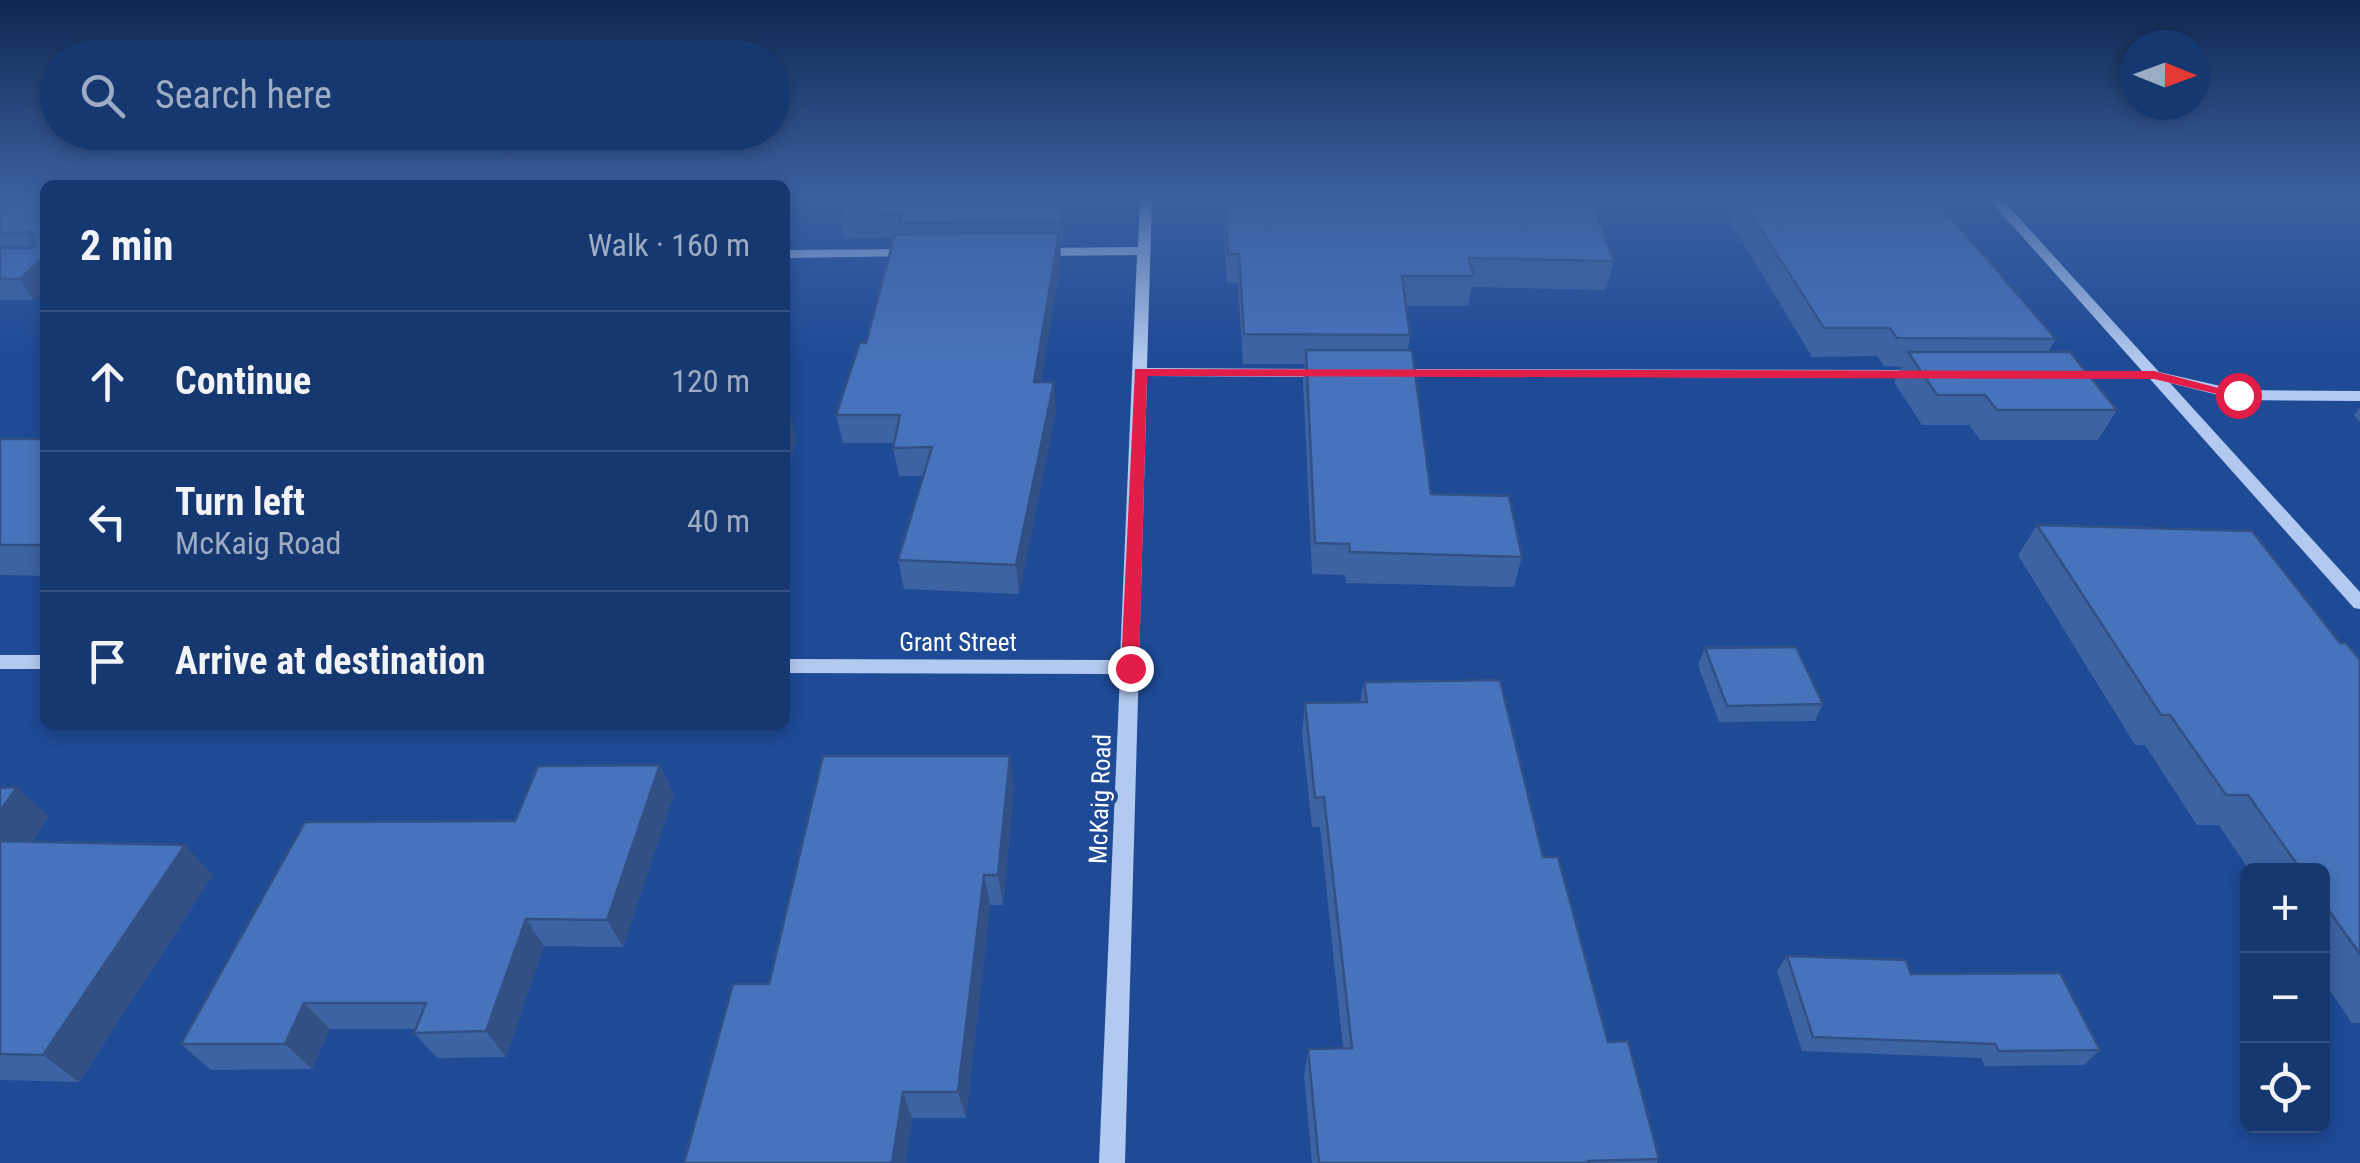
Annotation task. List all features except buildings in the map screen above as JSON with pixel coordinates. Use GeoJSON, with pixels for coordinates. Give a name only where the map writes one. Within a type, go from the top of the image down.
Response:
{"type":"FeatureCollection","features":[{"type":"Feature","properties":{"kind":"street","name":"McKaig Road"},"geometry":{"type":"LineString","coordinates":[[1112,1163],[1144,252]]}},
{"type":"Feature","properties":{"kind":"street"},"geometry":{"type":"LineString","coordinates":[[2043,252],[2360,603]]}},
{"type":"Feature","properties":{"kind":"street"},"geometry":{"type":"LineString","coordinates":[[790,254],[925,253]]}},
{"type":"Feature","properties":{"kind":"street"},"geometry":{"type":"LineString","coordinates":[[1140,372],[1339,373]]}},
{"type":"Feature","properties":{"kind":"street"},"geometry":{"type":"LineString","coordinates":[[1379,373],[1936,374]]}},
{"type":"Feature","properties":{"kind":"street"},"geometry":{"type":"LineString","coordinates":[[2055,375],[2154,375],[2238,395],[2360,396]]}},
{"type":"Feature","properties":{"kind":"street"},"geometry":{"type":"LineString","coordinates":[[0,662],[40,662]]}},
{"type":"Feature","properties":{"kind":"street","name":"Grant Street"},"geometry":{"type":"LineString","coordinates":[[790,666],[1130,668]]}},
{"type":"Feature","properties":{"kind":"route"},"geometry":{"type":"LineString","coordinates":[[1130,668],[1140,372],[2154,375],[2238,395]]}}]}
